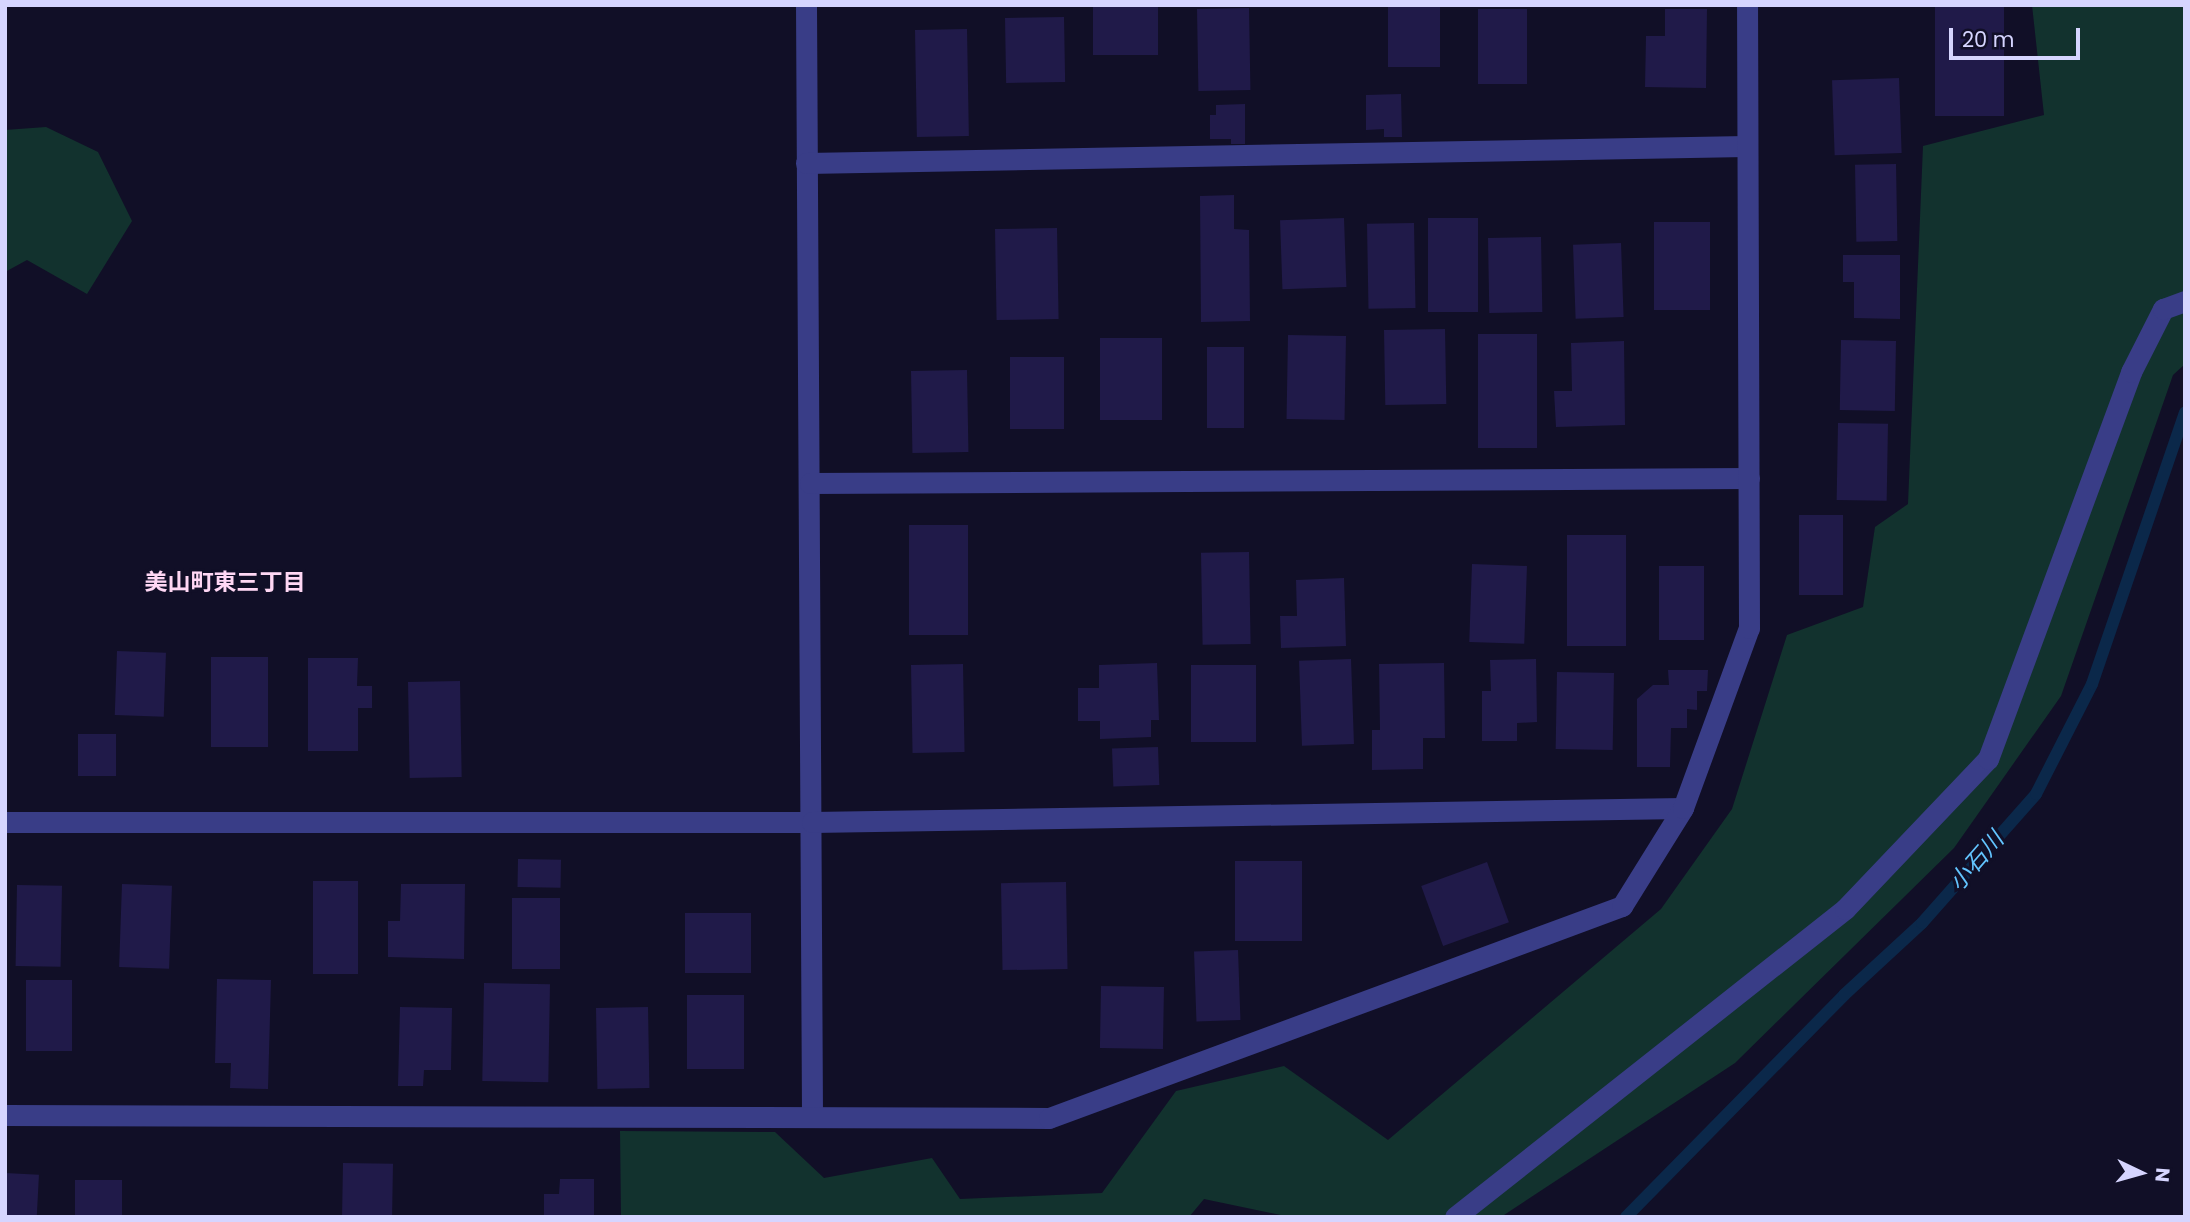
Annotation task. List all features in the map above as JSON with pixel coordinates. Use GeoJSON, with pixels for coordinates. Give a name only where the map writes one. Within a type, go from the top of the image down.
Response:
{"type":"FeatureCollection","features":[{"type":"Feature","properties":{"kind":"street"},"geometry":{"type":"LineString","coordinates":[[806,5],[812,1115]]}},
{"type":"Feature","properties":{"kind":"street"},"geometry":{"type":"LineString","coordinates":[[5,1115],[812,1115],[1049,1118],[1622,905],[1683,808],[1749,628],[1746,145],[1748,5]]}},
{"type":"Feature","properties":{"kind":"street"},"geometry":{"type":"LineString","coordinates":[[806,163],[1746,145]]}},
{"type":"Feature","properties":{"kind":"street"},"geometry":{"type":"LineString","coordinates":[[1455,1217],[1845,909],[1988,759],[2131,372],[2163,309],[2185,301]]}},
{"type":"Feature","properties":{"kind":"street"},"geometry":{"type":"LineString","coordinates":[[810,483],[1749,478]]}},
{"type":"Feature","properties":{"kind":"street"},"geometry":{"type":"LineString","coordinates":[[5,822],[812,822],[1683,808]]}},
{"type":"Feature","properties":{"kind":"green space"},"geometry":{"type":"Polygon","coordinates":[[[2032,5],[2185,5],[2185,364],[2173,375],[2061,696],[1954,848],[1735,1063],[1501,1217],[1290,1217],[1204,1199],[1189,1217],[621,1217],[620,1131],[775,1132],[824,1178],[932,1158],[960,1199],[1102,1193],[1176,1091],[1284,1066],[1388,1140],[1661,909],[1732,809],[1787,635],[1863,607],[1875,527],[1908,504],[1923,146],[2044,115],[2032,5]]]}},
{"type":"Feature","properties":{"kind":"green space"},"geometry":{"type":"Polygon","coordinates":[[[46,127],[98,152],[132,221],[87,294],[27,260],[5,272],[5,130],[46,127]]]}},
{"type":"Feature","properties":{"kind":"building"},"geometry":{"type":"Polygon","coordinates":[[[1093,5],[1158,5],[1158,55],[1093,55],[1093,5]]]}},
{"type":"Feature","properties":{"kind":"building"},"geometry":{"type":"Polygon","coordinates":[[[1388,5],[1440,5],[1440,67],[1388,67],[1388,5]]]}},
{"type":"Feature","properties":{"kind":"building"},"geometry":{"type":"Polygon","coordinates":[[[1935,5],[2004,5],[2004,116],[1935,116],[1935,5]]]}},
{"type":"Feature","properties":{"kind":"building"},"geometry":{"type":"Polygon","coordinates":[[[1249,8],[1250,90],[1198,91],[1197,9],[1249,8]]]}},
{"type":"Feature","properties":{"kind":"building"},"geometry":{"type":"Polygon","coordinates":[[[1478,9],[1527,9],[1527,84],[1478,84],[1478,9]]]}},
{"type":"Feature","properties":{"kind":"building"},"geometry":{"type":"Polygon","coordinates":[[[1665,9],[1707,9],[1706,88],[1645,87],[1646,36],[1665,36],[1665,9]]]}},
{"type":"Feature","properties":{"kind":"building"},"geometry":{"type":"Polygon","coordinates":[[[1064,17],[1065,82],[1006,83],[1005,18],[1064,17]]]}},
{"type":"Feature","properties":{"kind":"building"},"geometry":{"type":"Polygon","coordinates":[[[967,29],[969,136],[917,137],[915,30],[967,29]]]}},
{"type":"Feature","properties":{"kind":"building"},"geometry":{"type":"Polygon","coordinates":[[[1899,78],[1902,153],[1835,155],[1832,80],[1899,78]]]}},
{"type":"Feature","properties":{"kind":"building"},"geometry":{"type":"Polygon","coordinates":[[[1401,94],[1402,137],[1384,137],[1384,129],[1366,130],[1366,95],[1401,94]]]}},
{"type":"Feature","properties":{"kind":"building"},"geometry":{"type":"Polygon","coordinates":[[[1245,104],[1245,144],[1231,144],[1231,139],[1210,139],[1210,115],[1216,115],[1216,105],[1245,104]]]}},
{"type":"Feature","properties":{"kind":"building"},"geometry":{"type":"Polygon","coordinates":[[[1896,164],[1897,241],[1856,242],[1855,165],[1896,164]]]}},
{"type":"Feature","properties":{"kind":"building"},"geometry":{"type":"Polygon","coordinates":[[[1234,195],[1234,229],[1249,230],[1250,321],[1201,322],[1200,196],[1234,195]]]}},
{"type":"Feature","properties":{"kind":"building"},"geometry":{"type":"Polygon","coordinates":[[[1344,218],[1346,287],[1282,289],[1280,220],[1344,218]]]}},
{"type":"Feature","properties":{"kind":"building"},"geometry":{"type":"Polygon","coordinates":[[[1428,218],[1478,218],[1478,312],[1428,312],[1428,218]]]}},
{"type":"Feature","properties":{"kind":"building"},"geometry":{"type":"Polygon","coordinates":[[[1654,222],[1710,222],[1710,310],[1654,310],[1654,222]]]}},
{"type":"Feature","properties":{"kind":"building"},"geometry":{"type":"Polygon","coordinates":[[[1414,223],[1415,308],[1368,309],[1367,224],[1414,223]]]}},
{"type":"Feature","properties":{"kind":"building"},"geometry":{"type":"Polygon","coordinates":[[[1057,228],[1059,319],[997,320],[995,229],[1057,228]]]}},
{"type":"Feature","properties":{"kind":"building"},"geometry":{"type":"Polygon","coordinates":[[[1541,237],[1542,312],[1489,313],[1488,238],[1541,237]]]}},
{"type":"Feature","properties":{"kind":"building"},"geometry":{"type":"Polygon","coordinates":[[[1621,243],[1624,317],[1576,319],[1573,245],[1621,243]]]}},
{"type":"Feature","properties":{"kind":"building"},"geometry":{"type":"Polygon","coordinates":[[[1843,255],[1900,255],[1900,319],[1854,318],[1854,282],[1843,282],[1843,255]]]}},
{"type":"Feature","properties":{"kind":"building"},"geometry":{"type":"Polygon","coordinates":[[[1445,329],[1446,404],[1385,405],[1384,330],[1445,329]]]}},
{"type":"Feature","properties":{"kind":"building"},"geometry":{"type":"Polygon","coordinates":[[[1478,334],[1537,334],[1537,448],[1478,448],[1478,334]]]}},
{"type":"Feature","properties":{"kind":"building"},"geometry":{"type":"Polygon","coordinates":[[[1288,335],[1346,336],[1345,420],[1287,419],[1288,335]]]}},
{"type":"Feature","properties":{"kind":"building"},"geometry":{"type":"Polygon","coordinates":[[[1100,338],[1162,338],[1162,420],[1100,420],[1100,338]]]}},
{"type":"Feature","properties":{"kind":"building"},"geometry":{"type":"Polygon","coordinates":[[[1841,340],[1896,341],[1895,411],[1840,410],[1841,340]]]}},
{"type":"Feature","properties":{"kind":"building"},"geometry":{"type":"Polygon","coordinates":[[[1624,341],[1625,425],[1556,427],[1554,391],[1572,391],[1571,343],[1624,341]]]}},
{"type":"Feature","properties":{"kind":"building"},"geometry":{"type":"Polygon","coordinates":[[[1207,347],[1244,347],[1244,428],[1207,428],[1207,347]]]}},
{"type":"Feature","properties":{"kind":"building"},"geometry":{"type":"Polygon","coordinates":[[[1010,357],[1064,357],[1064,429],[1010,429],[1010,357]]]}},
{"type":"Feature","properties":{"kind":"building"},"geometry":{"type":"Polygon","coordinates":[[[967,370],[968,452],[912,453],[911,371],[967,370]]]}},
{"type":"Feature","properties":{"kind":"building"},"geometry":{"type":"Polygon","coordinates":[[[1838,423],[1888,424],[1887,501],[1837,500],[1838,423]]]}},
{"type":"Feature","properties":{"kind":"building"},"geometry":{"type":"Polygon","coordinates":[[[1799,515],[1843,515],[1843,595],[1799,595],[1799,515]]]}},
{"type":"Feature","properties":{"kind":"building"},"geometry":{"type":"Polygon","coordinates":[[[909,525],[968,525],[968,635],[909,635],[909,525]]]}},
{"type":"Feature","properties":{"kind":"building"},"geometry":{"type":"Polygon","coordinates":[[[1567,535],[1626,535],[1626,646],[1567,646],[1567,535]]]}},
{"type":"Feature","properties":{"kind":"building"},"geometry":{"type":"Polygon","coordinates":[[[1249,552],[1251,644],[1203,645],[1201,553],[1249,552]]]}},
{"type":"Feature","properties":{"kind":"building"},"geometry":{"type":"Polygon","coordinates":[[[1472,564],[1527,566],[1524,644],[1469,642],[1472,564]]]}},
{"type":"Feature","properties":{"kind":"building"},"geometry":{"type":"Polygon","coordinates":[[[1659,566],[1704,566],[1704,640],[1659,640],[1659,566]]]}},
{"type":"Feature","properties":{"kind":"building"},"geometry":{"type":"Polygon","coordinates":[[[1344,578],[1346,646],[1281,648],[1280,616],[1297,616],[1296,580],[1344,578]]]}},
{"type":"Feature","properties":{"kind":"building"},"geometry":{"type":"Polygon","coordinates":[[[117,651],[166,653],[164,717],[115,715],[117,651]]]}},
{"type":"Feature","properties":{"kind":"building"},"geometry":{"type":"Polygon","coordinates":[[[211,657],[268,657],[268,747],[211,747],[211,657]]]}},
{"type":"Feature","properties":{"kind":"building"},"geometry":{"type":"Polygon","coordinates":[[[308,658],[358,658],[357,686],[372,686],[372,708],[358,708],[358,751],[308,751],[308,658]]]}},
{"type":"Feature","properties":{"kind":"building"},"geometry":{"type":"Polygon","coordinates":[[[1351,659],[1354,744],[1302,746],[1299,661],[1351,659]]]}},
{"type":"Feature","properties":{"kind":"building"},"geometry":{"type":"Polygon","coordinates":[[[1536,659],[1537,722],[1517,723],[1517,741],[1482,741],[1482,691],[1491,691],[1490,660],[1536,659]]]}},
{"type":"Feature","properties":{"kind":"building"},"geometry":{"type":"Polygon","coordinates":[[[1157,663],[1159,720],[1151,720],[1151,737],[1100,739],[1100,721],[1078,721],[1078,688],[1099,688],[1099,665],[1157,663]]]}},
{"type":"Feature","properties":{"kind":"building"},"geometry":{"type":"Polygon","coordinates":[[[1444,663],[1445,738],[1423,738],[1423,769],[1372,770],[1372,730],[1380,730],[1379,664],[1444,663]]]}},
{"type":"Feature","properties":{"kind":"building"},"geometry":{"type":"Polygon","coordinates":[[[963,664],[965,752],[913,753],[911,665],[963,664]]]}},
{"type":"Feature","properties":{"kind":"building"},"geometry":{"type":"Polygon","coordinates":[[[1191,665],[1256,665],[1256,742],[1191,742],[1191,665]]]}},
{"type":"Feature","properties":{"kind":"building"},"geometry":{"type":"Polygon","coordinates":[[[1668,670],[1708,670],[1707,691],[1697,691],[1697,710],[1687,709],[1687,728],[1671,728],[1670,767],[1637,767],[1637,699],[1653,685],[1669,685],[1668,670]]]}},
{"type":"Feature","properties":{"kind":"building"},"geometry":{"type":"Polygon","coordinates":[[[1557,672],[1614,673],[1613,750],[1556,749],[1557,672]]]}},
{"type":"Feature","properties":{"kind":"building"},"geometry":{"type":"Polygon","coordinates":[[[460,681],[462,777],[410,778],[408,682],[460,681]]]}},
{"type":"Feature","properties":{"kind":"building"},"geometry":{"type":"Polygon","coordinates":[[[78,734],[116,734],[116,776],[78,776],[78,734]]]}},
{"type":"Feature","properties":{"kind":"building"},"geometry":{"type":"Polygon","coordinates":[[[1158,747],[1159,785],[1113,787],[1112,749],[1158,747]]]}},
{"type":"Feature","properties":{"kind":"building"},"geometry":{"type":"Polygon","coordinates":[[[518,859],[561,860],[561,888],[518,887],[518,859]]]}},
{"type":"Feature","properties":{"kind":"building"},"geometry":{"type":"Polygon","coordinates":[[[1235,861],[1302,861],[1302,941],[1235,941],[1235,861]]]}},
{"type":"Feature","properties":{"kind":"building"},"geometry":{"type":"Polygon","coordinates":[[[1487,862],[1509,922],[1443,946],[1421,886],[1487,862]]]}},
{"type":"Feature","properties":{"kind":"building"},"geometry":{"type":"Polygon","coordinates":[[[313,881],[358,881],[358,974],[313,974],[313,881]]]}},
{"type":"Feature","properties":{"kind":"building"},"geometry":{"type":"Polygon","coordinates":[[[1066,882],[1068,969],[1003,970],[1001,883],[1066,882]]]}},
{"type":"Feature","properties":{"kind":"building"},"geometry":{"type":"Polygon","coordinates":[[[122,884],[172,886],[169,969],[119,967],[122,884]]]}},
{"type":"Feature","properties":{"kind":"building"},"geometry":{"type":"Polygon","coordinates":[[[401,884],[465,884],[464,959],[388,957],[388,921],[400,921],[401,884]]]}},
{"type":"Feature","properties":{"kind":"building"},"geometry":{"type":"Polygon","coordinates":[[[17,885],[62,886],[61,967],[16,966],[17,885]]]}},
{"type":"Feature","properties":{"kind":"building"},"geometry":{"type":"Polygon","coordinates":[[[512,898],[560,898],[560,969],[512,969],[512,898]]]}},
{"type":"Feature","properties":{"kind":"building"},"geometry":{"type":"Polygon","coordinates":[[[685,913],[751,913],[751,973],[685,973],[685,913]]]}},
{"type":"Feature","properties":{"kind":"building"},"geometry":{"type":"Polygon","coordinates":[[[1238,950],[1240,1020],[1196,1021],[1194,952],[1238,950]]]}},
{"type":"Feature","properties":{"kind":"building"},"geometry":{"type":"Polygon","coordinates":[[[217,979],[271,980],[268,1089],[230,1088],[231,1063],[215,1063],[217,979]]]}},
{"type":"Feature","properties":{"kind":"building"},"geometry":{"type":"Polygon","coordinates":[[[26,980],[72,980],[72,1051],[26,1051],[26,980]]]}},
{"type":"Feature","properties":{"kind":"building"},"geometry":{"type":"Polygon","coordinates":[[[484,983],[550,984],[548,1082],[482,1081],[484,983]]]}},
{"type":"Feature","properties":{"kind":"building"},"geometry":{"type":"Polygon","coordinates":[[[1101,986],[1164,987],[1163,1049],[1100,1048],[1101,986]]]}},
{"type":"Feature","properties":{"kind":"building"},"geometry":{"type":"Polygon","coordinates":[[[687,995],[744,995],[744,1069],[687,1069],[687,995]]]}},
{"type":"Feature","properties":{"kind":"building"},"geometry":{"type":"Polygon","coordinates":[[[400,1007],[452,1008],[451,1070],[424,1070],[423,1086],[398,1086],[400,1007]]]}},
{"type":"Feature","properties":{"kind":"building"},"geometry":{"type":"Polygon","coordinates":[[[648,1007],[649,1088],[597,1089],[596,1008],[648,1007]]]}},
{"type":"Feature","properties":{"kind":"building"},"geometry":{"type":"Polygon","coordinates":[[[343,1163],[393,1164],[392,1217],[342,1217],[343,1163]]]}},
{"type":"Feature","properties":{"kind":"building"},"geometry":{"type":"Polygon","coordinates":[[[5,1173],[39,1175],[37,1217],[5,1217],[5,1173]]]}},
{"type":"Feature","properties":{"kind":"building"},"geometry":{"type":"Polygon","coordinates":[[[560,1179],[594,1179],[594,1217],[544,1217],[544,1194],[559,1194],[560,1179]]]}},
{"type":"Feature","properties":{"kind":"building"},"geometry":{"type":"Polygon","coordinates":[[[75,1180],[122,1180],[122,1217],[75,1217],[75,1180]]]}},
{"type":"Feature","properties":{"kind":"waterway","name":"小石川"},"geometry":{"type":"LineString","coordinates":[[1626,1217],[1844,995],[1922,923],[2036,794],[2092,684],[2185,413]]}},
{"type":"Feature","properties":{"kind":"district","name":"美山町東三丁目"},"geometry":{"type":"Point","coordinates":[225,582]}}]}
